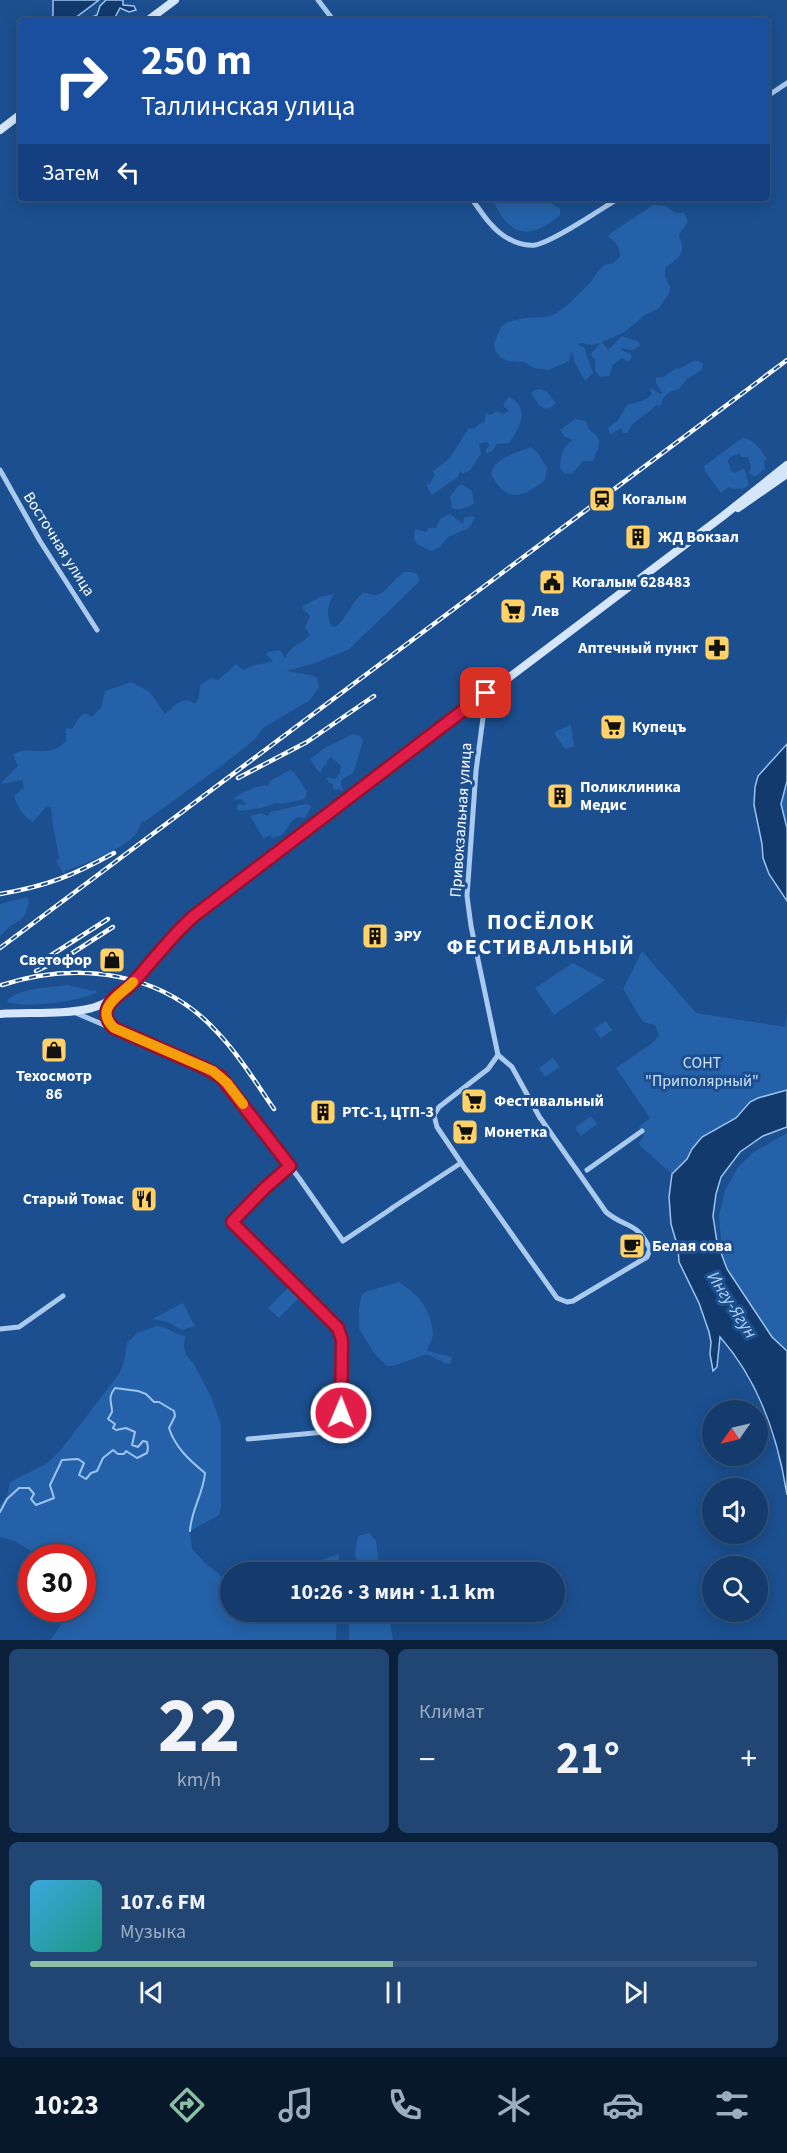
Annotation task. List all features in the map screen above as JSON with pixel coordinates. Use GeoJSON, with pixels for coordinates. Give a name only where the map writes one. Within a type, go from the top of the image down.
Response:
{"type":"FeatureCollection","features":[{"type":"Feature","properties":{"kind":"main road"},"geometry":{"type":"LineString","coordinates":[[151,18],[175,0]]}},
{"type":"Feature","properties":{"kind":"main road"},"geometry":{"type":"LineString","coordinates":[[0,130],[18,116]]}},
{"type":"Feature","properties":{"kind":"main road"},"geometry":{"type":"LineString","coordinates":[[0,1014],[93,1008],[113,999],[130,986],[174,935],[199,912],[723,516],[787,465]]}},
{"type":"Feature","properties":{"kind":"main road"},"geometry":{"type":"LineString","coordinates":[[723,516],[751,501],[787,474]]}},
{"type":"Feature","properties":{"kind":"street"},"geometry":{"type":"LineString","coordinates":[[318,0],[332,18]]}},
{"type":"Feature","properties":{"kind":"street"},"geometry":{"type":"LineString","coordinates":[[770,94],[787,83]]}},
{"type":"Feature","properties":{"kind":"street"},"geometry":{"type":"LineString","coordinates":[[473,201],[504,236],[530,245],[544,242],[614,201]]}},
{"type":"Feature","properties":{"kind":"street","name":"Восточная улица"},"geometry":{"type":"LineString","coordinates":[[0,470],[40,541],[97,630]]}},
{"type":"Feature","properties":{"kind":"street","name":"Привокзальная улица"},"geometry":{"type":"LineString","coordinates":[[486,693],[472,818],[467,896],[471,926],[498,1055]]}},
{"type":"Feature","properties":{"kind":"street"},"geometry":{"type":"LineString","coordinates":[[465,709],[474,709],[482,719]]}},
{"type":"Feature","properties":{"kind":"street"},"geometry":{"type":"LineString","coordinates":[[113,999],[106,1013],[108,1021],[114,1028]]}},
{"type":"Feature","properties":{"kind":"street"},"geometry":{"type":"LineString","coordinates":[[68,1011],[114,1028],[221,1077],[290,1166],[343,1241],[461,1163]]}},
{"type":"Feature","properties":{"kind":"street"},"geometry":{"type":"LineString","coordinates":[[498,1055],[512,1067],[541,1118],[606,1212],[634,1227],[648,1246],[649,1254],[573,1301],[562,1301],[554,1293],[437,1127],[434,1115],[439,1107],[488,1069],[498,1055]]}},
{"type":"Feature","properties":{"kind":"street"},"geometry":{"type":"LineString","coordinates":[[580,1175],[642,1131]]}},
{"type":"Feature","properties":{"kind":"street"},"geometry":{"type":"LineString","coordinates":[[248,1439],[336,1431],[340,1425],[342,1340],[338,1328],[232,1222],[290,1166]]}},
{"type":"Feature","properties":{"kind":"street"},"geometry":{"type":"LineString","coordinates":[[0,1329],[19,1327],[63,1296]]}},
{"type":"Feature","properties":{"kind":"green space"},"geometry":{"type":"Polygon","coordinates":[[[493,201],[550,201],[560,209],[560,215],[548,224],[528,232],[512,227],[498,211],[493,201]]]}},
{"type":"Feature","properties":{"kind":"green space"},"geometry":{"type":"Polygon","coordinates":[[[653,205],[666,206],[675,213],[684,213],[688,221],[679,235],[682,245],[681,253],[665,268],[665,276],[670,287],[669,293],[659,308],[643,316],[625,332],[602,342],[608,350],[622,336],[639,342],[640,345],[633,350],[621,348],[622,351],[630,353],[632,357],[628,362],[622,358],[613,365],[609,376],[600,377],[595,371],[595,358],[593,359],[591,354],[600,343],[592,345],[581,343],[578,345],[584,347],[593,373],[585,381],[574,361],[572,351],[569,361],[549,370],[534,368],[524,362],[508,361],[500,357],[495,351],[494,343],[501,327],[508,322],[524,318],[555,314],[571,302],[604,265],[613,263],[620,257],[617,245],[608,237],[611,233],[653,205]]]}},
{"type":"Feature","properties":{"kind":"green space"},"geometry":{"type":"Polygon","coordinates":[[[695,360],[703,363],[702,370],[687,379],[679,389],[671,391],[663,398],[661,406],[656,405],[636,421],[628,433],[623,433],[621,428],[610,435],[608,428],[618,420],[627,405],[649,397],[652,394],[651,388],[662,393],[656,383],[656,378],[664,377],[676,368],[679,369],[695,360]]]}},
{"type":"Feature","properties":{"kind":"green space"},"geometry":{"type":"Polygon","coordinates":[[[540,389],[547,392],[556,403],[552,407],[545,409],[539,405],[531,393],[540,389]]]}},
{"type":"Feature","properties":{"kind":"green space"},"geometry":{"type":"Polygon","coordinates":[[[509,397],[516,401],[522,412],[520,424],[509,443],[497,444],[492,451],[486,454],[486,449],[490,445],[487,442],[479,444],[481,454],[470,470],[463,474],[460,471],[458,477],[433,494],[430,493],[426,484],[429,485],[435,474],[433,471],[449,459],[469,428],[474,429],[484,423],[486,413],[490,415],[497,411],[502,414],[509,411],[503,405],[509,397]]]}},
{"type":"Feature","properties":{"kind":"green space"},"geometry":{"type":"Polygon","coordinates":[[[575,419],[586,421],[598,438],[599,446],[593,461],[583,461],[573,473],[565,474],[560,468],[562,455],[566,445],[573,440],[565,437],[560,430],[575,419]]]}},
{"type":"Feature","properties":{"kind":"green space"},"geometry":{"type":"Polygon","coordinates":[[[742,438],[754,442],[759,448],[767,459],[764,461],[765,469],[755,477],[749,473],[751,467],[748,457],[742,457],[739,454],[730,457],[728,461],[731,471],[735,473],[744,468],[749,485],[742,489],[728,487],[721,493],[705,471],[704,466],[742,438]]]}},
{"type":"Feature","properties":{"kind":"green space"},"geometry":{"type":"Polygon","coordinates":[[[531,447],[538,453],[547,468],[545,480],[522,494],[509,494],[497,484],[491,474],[493,468],[507,456],[531,447]]]}},
{"type":"Feature","properties":{"kind":"green space"},"geometry":{"type":"Polygon","coordinates":[[[462,484],[472,491],[474,503],[463,508],[452,508],[450,497],[462,484]]]}},
{"type":"Feature","properties":{"kind":"green space"},"geometry":{"type":"Polygon","coordinates":[[[450,514],[463,524],[464,518],[472,516],[475,518],[469,528],[448,537],[440,547],[431,551],[417,544],[414,539],[415,529],[426,532],[429,528],[436,528],[440,519],[450,514]]]}},
{"type":"Feature","properties":{"kind":"green space"},"geometry":{"type":"Polygon","coordinates":[[[404,572],[417,574],[418,583],[348,650],[286,671],[317,678],[319,687],[310,700],[263,728],[256,738],[224,764],[144,822],[142,821],[130,840],[103,856],[65,871],[65,876],[56,861],[59,859],[51,808],[47,806],[33,822],[21,811],[14,796],[24,787],[22,780],[3,784],[2,782],[18,766],[13,755],[19,752],[44,751],[59,747],[66,741],[66,728],[72,729],[84,713],[92,717],[101,708],[105,691],[131,682],[150,692],[165,714],[183,701],[191,701],[195,704],[199,697],[200,685],[211,678],[218,680],[236,664],[243,670],[271,662],[273,661],[266,654],[280,650],[285,658],[294,646],[310,635],[305,628],[310,616],[303,606],[320,597],[334,594],[328,612],[331,626],[335,627],[363,593],[380,594],[404,572]]]}},
{"type":"Feature","properties":{"kind":"green space"},"geometry":{"type":"Polygon","coordinates":[[[571,725],[574,746],[565,749],[555,735],[556,731],[571,725]]]}},
{"type":"Feature","properties":{"kind":"green space"},"geometry":{"type":"Polygon","coordinates":[[[353,734],[360,736],[363,742],[353,773],[341,780],[342,791],[334,790],[332,783],[329,783],[326,777],[335,779],[340,773],[341,766],[331,757],[321,773],[310,759],[325,748],[353,734]]]}},
{"type":"Feature","properties":{"kind":"green space"},"geometry":{"type":"Polygon","coordinates":[[[290,770],[294,772],[307,791],[305,799],[282,804],[276,803],[261,808],[240,811],[236,809],[238,804],[247,805],[241,799],[235,800],[234,798],[251,789],[268,786],[270,781],[290,770]]]}},
{"type":"Feature","properties":{"kind":"green space"},"geometry":{"type":"Polygon","coordinates":[[[787,781],[787,828],[781,804],[787,781]]]}},
{"type":"Feature","properties":{"kind":"green space"},"geometry":{"type":"Polygon","coordinates":[[[306,804],[311,807],[305,818],[298,817],[292,821],[283,834],[274,838],[269,835],[264,839],[250,816],[261,813],[268,816],[270,812],[306,804]]]}},
{"type":"Feature","properties":{"kind":"green space"},"geometry":{"type":"Polygon","coordinates":[[[27,897],[29,903],[25,915],[0,937],[0,904],[27,897]]]}},
{"type":"Feature","properties":{"kind":"green space","name":"СОНТ \"Приполярный\""},"geometry":{"type":"Polygon","coordinates":[[[642,951],[696,1013],[785,1027],[787,1014],[787,1090],[758,1098],[746,1106],[736,1118],[702,1137],[687,1159],[672,1174],[640,1146],[639,1143],[644,1135],[639,1127],[650,1118],[616,1068],[659,1036],[655,1025],[643,1022],[623,989],[642,951]]]}},
{"type":"Feature","properties":{"kind":"green space"},"geometry":{"type":"Polygon","coordinates":[[[573,963],[605,980],[554,1015],[535,988],[573,963]]]}},
{"type":"Feature","properties":{"kind":"green space"},"geometry":{"type":"Polygon","coordinates":[[[68,985],[97,992],[51,1003],[23,1005],[7,1001],[19,993],[68,985]]]}},
{"type":"Feature","properties":{"kind":"green space"},"geometry":{"type":"Polygon","coordinates":[[[606,1021],[612,1030],[601,1038],[594,1029],[606,1021]]]}},
{"type":"Feature","properties":{"kind":"green space"},"geometry":{"type":"Polygon","coordinates":[[[553,1058],[560,1067],[545,1077],[539,1068],[553,1058]]]}},
{"type":"Feature","properties":{"kind":"green space"},"geometry":{"type":"Polygon","coordinates":[[[591,1116],[597,1124],[581,1136],[575,1128],[591,1116]]]}},
{"type":"Feature","properties":{"kind":"green space"},"geometry":{"type":"Polygon","coordinates":[[[787,1133],[787,1351],[772,1337],[727,1269],[722,1252],[719,1216],[725,1190],[738,1167],[754,1152],[787,1133]]]}},
{"type":"Feature","properties":{"kind":"green space"},"geometry":{"type":"Polygon","coordinates":[[[399,1282],[423,1303],[429,1316],[433,1333],[427,1351],[452,1357],[450,1364],[427,1354],[387,1366],[374,1353],[359,1329],[359,1309],[361,1297],[365,1292],[399,1282]]]}},
{"type":"Feature","properties":{"kind":"green space"},"geometry":{"type":"Polygon","coordinates":[[[289,1287],[300,1297],[279,1318],[268,1308],[289,1287]]]}},
{"type":"Feature","properties":{"kind":"green space"},"geometry":{"type":"Polygon","coordinates":[[[183,1303],[195,1326],[182,1330],[168,1322],[152,1319],[183,1303]]]}},
{"type":"Feature","properties":{"kind":"green space"},"geometry":{"type":"Polygon","coordinates":[[[157,1326],[185,1336],[186,1355],[194,1364],[212,1399],[221,1425],[221,1508],[219,1515],[190,1531],[192,1549],[220,1575],[220,1622],[337,1622],[336,1640],[50,1640],[62,1622],[96,1622],[96,1544],[20,1544],[0,1537],[0,1505],[7,1496],[10,1482],[46,1464],[60,1451],[119,1374],[124,1362],[127,1343],[137,1333],[157,1326]]]}},
{"type":"Feature","properties":{"kind":"green space"},"geometry":{"type":"Polygon","coordinates":[[[369,1533],[376,1541],[379,1562],[358,1562],[355,1555],[358,1536],[369,1533]]]}},
{"type":"Feature","properties":{"kind":"green space"},"geometry":{"type":"Polygon","coordinates":[[[338,1554],[340,1562],[317,1562],[338,1554]]]}},
{"type":"Feature","properties":{"kind":"green space"},"geometry":{"type":"Polygon","coordinates":[[[351,1622],[390,1622],[393,1640],[349,1640],[351,1622]]]}},
{"type":"Feature","properties":{"kind":"water"},"geometry":{"type":"Polygon","coordinates":[[[53,0],[99,0],[75,18],[52,18],[53,0]]]}},
{"type":"Feature","properties":{"kind":"water"},"geometry":{"type":"Polygon","coordinates":[[[106,0],[123,0],[123,5],[134,6],[136,10],[129,12],[120,8],[115,18],[90,18],[97,15],[100,6],[106,0]]]}},
{"type":"Feature","properties":{"kind":"water"},"geometry":{"type":"Polygon","coordinates":[[[787,744],[787,781],[781,804],[787,828],[787,901],[769,874],[763,858],[754,805],[758,776],[787,744]]]}},
{"type":"Feature","properties":{"kind":"water","name":"Ингу-Ягун"},"geometry":{"type":"Polygon","coordinates":[[[787,1090],[787,1127],[763,1136],[740,1152],[721,1177],[713,1216],[717,1242],[727,1269],[772,1337],[787,1351],[787,1495],[768,1420],[768,1400],[760,1400],[746,1372],[720,1337],[717,1367],[713,1371],[709,1332],[699,1303],[679,1262],[678,1248],[671,1224],[669,1197],[672,1174],[687,1159],[702,1137],[736,1118],[750,1102],[787,1090]]]}},
{"type":"Feature","properties":{"kind":"waterway"},"geometry":{"type":"LineString","coordinates":[[0,1512],[7,1499],[19,1488],[29,1488],[34,1494],[31,1499],[36,1505],[54,1498],[50,1485],[62,1460],[78,1459],[84,1463],[79,1475],[86,1479],[91,1473],[97,1471],[103,1458],[113,1450],[118,1454],[124,1454],[126,1451],[137,1458],[147,1453],[147,1442],[143,1441],[138,1447],[132,1445],[135,1432],[126,1428],[116,1430],[113,1428],[115,1424],[108,1419],[112,1412],[111,1397],[115,1388],[146,1394],[154,1402],[159,1402],[174,1411],[175,1416],[169,1428],[172,1435],[183,1453],[205,1473],[192,1516],[190,1531]]}},
{"type":"Feature","properties":{"kind":"railway"},"geometry":{"type":"LineString","coordinates":[[0,948],[787,360]]}},
{"type":"Feature","properties":{"kind":"railway"},"geometry":{"type":"LineString","coordinates":[[238,778],[307,742],[374,696]]}},
{"type":"Feature","properties":{"kind":"railway"},"geometry":{"type":"LineString","coordinates":[[0,894],[59,879],[114,853]]}},
{"type":"Feature","properties":{"kind":"railway"},"geometry":{"type":"LineString","coordinates":[[42,961],[108,919]]}},
{"type":"Feature","properties":{"kind":"railway"},"geometry":{"type":"LineString","coordinates":[[36,971],[63,959],[113,927]]}},
{"type":"Feature","properties":{"kind":"railway"},"geometry":{"type":"LineString","coordinates":[[2,985],[31,978],[88,973],[145,984],[195,1011],[217,1032],[240,1060],[274,1109]]}},
{"type":"Feature","properties":{"kind":"slow traffic"},"geometry":{"type":"LineString","coordinates":[[133,982],[108,1006],[106,1013],[110,1024],[114,1028],[213,1071],[227,1083],[243,1104]]}},
{"type":"Feature","properties":{"kind":"place","name":"Когалым"},"geometry":{"type":"Point","coordinates":[602,499]}},
{"type":"Feature","properties":{"kind":"place","name":"ЖД Вокзал"},"geometry":{"type":"Point","coordinates":[638,537]}},
{"type":"Feature","properties":{"kind":"place","name":"Когалым 628483"},"geometry":{"type":"Point","coordinates":[552,582]}},
{"type":"Feature","properties":{"kind":"place","name":"Лев"},"geometry":{"type":"Point","coordinates":[513,611]}},
{"type":"Feature","properties":{"kind":"place","name":"Аптечный пункт"},"geometry":{"type":"Point","coordinates":[717,648]}},
{"type":"Feature","properties":{"kind":"place","name":"Купецъ"},"geometry":{"type":"Point","coordinates":[613,727]}},
{"type":"Feature","properties":{"kind":"place","name":"Поликлиника Медис"},"geometry":{"type":"Point","coordinates":[560,796]}},
{"type":"Feature","properties":{"kind":"place","name":"ЭРУ"},"geometry":{"type":"Point","coordinates":[375,936]}},
{"type":"Feature","properties":{"kind":"place","name":"Светофор"},"geometry":{"type":"Point","coordinates":[112,960]}},
{"type":"Feature","properties":{"kind":"place","name":"Техосмотр 86"},"geometry":{"type":"Point","coordinates":[54,1050]}},
{"type":"Feature","properties":{"kind":"place","name":"Фестивальный"},"geometry":{"type":"Point","coordinates":[474,1101]}},
{"type":"Feature","properties":{"kind":"place","name":"РТС-1, ЦТП-3"},"geometry":{"type":"Point","coordinates":[323,1112]}},
{"type":"Feature","properties":{"kind":"place","name":"Монетка"},"geometry":{"type":"Point","coordinates":[465,1132]}},
{"type":"Feature","properties":{"kind":"place","name":"Старый Томас"},"geometry":{"type":"Point","coordinates":[144,1199]}},
{"type":"Feature","properties":{"kind":"place","name":"Белая сова"},"geometry":{"type":"Point","coordinates":[632,1246]}},
{"type":"Feature","properties":{"kind":"district","name":"ПОСЁЛОК ФЕСТИВАЛЬНЫЙ"},"geometry":{"type":"Point","coordinates":[541,934]}},
{"type":"Feature","properties":{"kind":"route"},"geometry":{"type":"LineString","coordinates":[[341,1413],[342,1340],[338,1328],[232,1222],[290,1166],[221,1077],[213,1071],[114,1028],[108,1021],[106,1013],[113,999],[130,986],[162,948],[194,916],[486,693]]}}]}
